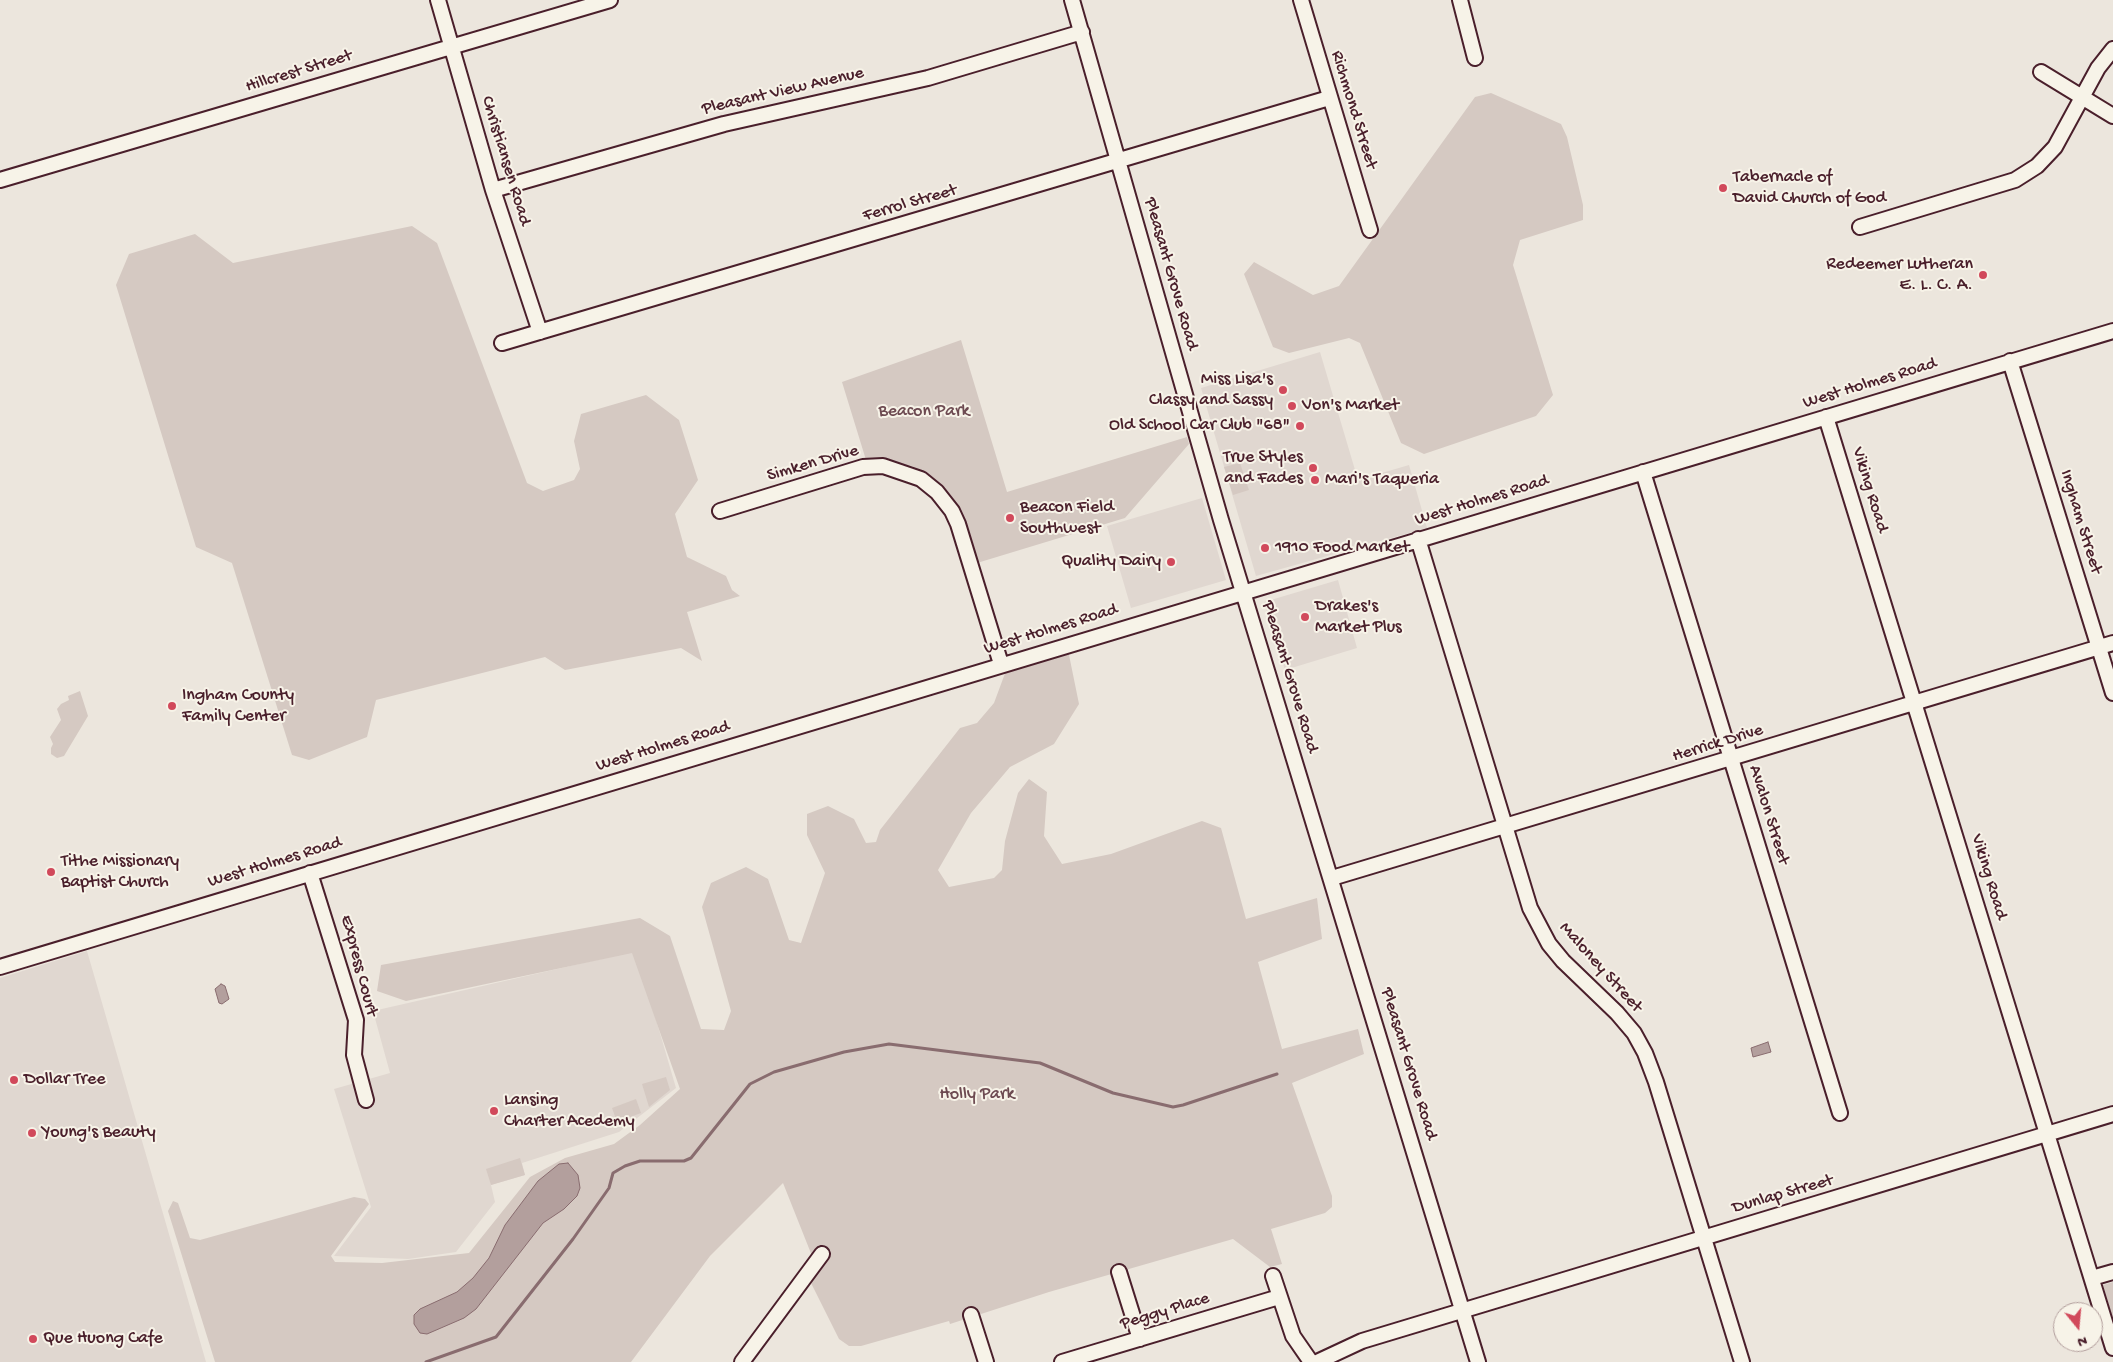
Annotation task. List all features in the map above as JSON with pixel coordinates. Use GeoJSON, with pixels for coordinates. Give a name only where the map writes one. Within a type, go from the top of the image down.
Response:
{"type":"FeatureCollection","features":[{"type":"Feature","properties":{"kind":"street","name":"Christiansen Road"},"geometry":{"type":"LineString","coordinates":[[438,0],[493,190],[540,332]]}},
{"type":"Feature","properties":{"kind":"street","name":"Hillcrest Street"},"geometry":{"type":"LineString","coordinates":[[0,180],[610,0]]}},
{"type":"Feature","properties":{"kind":"street","name":"Pleasant Grove Road"},"geometry":{"type":"LineString","coordinates":[[1072,0],[1244,592],[1478,1362]]}},
{"type":"Feature","properties":{"kind":"street","name":"Richmond Street"},"geometry":{"type":"LineString","coordinates":[[1301,0],[1370,230]]}},
{"type":"Feature","properties":{"kind":"street"},"geometry":{"type":"LineString","coordinates":[[1460,0],[1475,58]]}},
{"type":"Feature","properties":{"kind":"street","name":"Pleasant View Avenue"},"geometry":{"type":"LineString","coordinates":[[493,190],[724,124],[928,78],[1082,32]]}},
{"type":"Feature","properties":{"kind":"street"},"geometry":{"type":"LineString","coordinates":[[1860,227],[2015,180],[2037,166],[2055,148],[2098,68],[2113,49]]}},
{"type":"Feature","properties":{"kind":"street"},"geometry":{"type":"LineString","coordinates":[[2041,72],[2113,116]]}},
{"type":"Feature","properties":{"kind":"street","name":"Ferrol Street"},"geometry":{"type":"LineString","coordinates":[[502,343],[1329,98]]}},
{"type":"Feature","properties":{"kind":"street","name":"West Holmes Road"},"geometry":{"type":"LineString","coordinates":[[0,967],[1001,664],[2113,331]]}},
{"type":"Feature","properties":{"kind":"street","name":"Ingham Street"},"geometry":{"type":"LineString","coordinates":[[2010,362],[2113,693]]}},
{"type":"Feature","properties":{"kind":"street","name":"Viking Road"},"geometry":{"type":"LineString","coordinates":[[1826,417],[1916,703],[2113,1348]]}},
{"type":"Feature","properties":{"kind":"street","name":"Simken Drive"},"geometry":{"type":"LineString","coordinates":[[720,511],[863,468],[883,466],[922,478],[937,492],[952,511],[958,524],[1001,664]]}},
{"type":"Feature","properties":{"kind":"street","name":"Avalon Street"},"geometry":{"type":"LineString","coordinates":[[1643,472],[1840,1112]]}},
{"type":"Feature","properties":{"kind":"street","name":"Maloney Street"},"geometry":{"type":"LineString","coordinates":[[1418,539],[1530,908],[1539,927],[1563,961],[1617,1012],[1634,1033],[1646,1053],[1742,1362]]}},
{"type":"Feature","properties":{"kind":"street","name":"Herrick Drive"},"geometry":{"type":"LineString","coordinates":[[1332,878],[1731,760],[2113,643]]}},
{"type":"Feature","properties":{"kind":"street","name":"Express Court"},"geometry":{"type":"LineString","coordinates":[[310,872],[356,1020],[354,1056],[366,1100]]}},
{"type":"Feature","properties":{"kind":"street","name":"Dunlap Street"},"geometry":{"type":"LineString","coordinates":[[1317,1362],[1362,1341],[2113,1114]]}},
{"type":"Feature","properties":{"kind":"street"},"geometry":{"type":"LineString","coordinates":[[742,1362],[822,1254]]}},
{"type":"Feature","properties":{"kind":"street"},"geometry":{"type":"LineString","coordinates":[[1119,1272],[1140,1339]]}},
{"type":"Feature","properties":{"kind":"street"},"geometry":{"type":"LineString","coordinates":[[2092,1278],[2113,1272]]}},
{"type":"Feature","properties":{"kind":"street"},"geometry":{"type":"LineString","coordinates":[[1273,1276],[1293,1336],[1311,1362]]}},
{"type":"Feature","properties":{"kind":"street","name":"Peggy Place"},"geometry":{"type":"LineString","coordinates":[[1062,1362],[1279,1297]]}},
{"type":"Feature","properties":{"kind":"street"},"geometry":{"type":"LineString","coordinates":[[971,1315],[986,1362]]}},
{"type":"Feature","properties":{"kind":"shaded area"},"geometry":{"type":"Polygon","coordinates":[[[1320,352],[1358,480],[1409,465],[1427,528],[1256,576],[1201,388],[1320,352]]]}},
{"type":"Feature","properties":{"kind":"shaded area"},"geometry":{"type":"Polygon","coordinates":[[[1202,498],[1226,580],[1131,608],[1107,526],[1202,498]]]}},
{"type":"Feature","properties":{"kind":"shaded area"},"geometry":{"type":"Polygon","coordinates":[[[1338,580],[1357,648],[1285,670],[1264,602],[1338,580]]]}},
{"type":"Feature","properties":{"kind":"shaded area"},"geometry":{"type":"Polygon","coordinates":[[[87,951],[206,1362],[0,1362],[0,978],[87,951]]]}},
{"type":"Feature","properties":{"kind":"shaded area","name":"Lansing Charter Acedemy"},"geometry":{"type":"Polygon","coordinates":[[[636,951],[676,1088],[619,1132],[522,1163],[525,1175],[491,1185],[495,1202],[456,1252],[408,1259],[334,1256],[371,1207],[334,1089],[390,1073],[373,1011],[636,951]]]}},
{"type":"Feature","properties":{"kind":"shaded area"},"geometry":{"type":"Polygon","coordinates":[[[221,984],[225,986],[229,999],[222,1004],[219,1003],[215,989],[221,984]]]}},
{"type":"Feature","properties":{"kind":"shaded area"},"geometry":{"type":"Polygon","coordinates":[[[1768,1042],[1771,1052],[1753,1057],[1751,1048],[1768,1042]]]}},
{"type":"Feature","properties":{"kind":"shaded area"},"geometry":{"type":"Polygon","coordinates":[[[568,1163],[578,1175],[580,1188],[577,1196],[564,1209],[543,1223],[476,1309],[464,1318],[427,1334],[420,1333],[414,1324],[414,1315],[420,1309],[457,1292],[473,1278],[489,1258],[505,1225],[538,1181],[559,1164],[568,1163]]]}},
{"type":"Feature","properties":{"kind":"green space"},"geometry":{"type":"Polygon","coordinates":[[[1491,93],[1561,124],[1567,137],[1583,205],[1583,220],[1520,240],[1513,265],[1553,395],[1536,416],[1424,454],[1401,443],[1360,343],[1349,338],[1289,353],[1273,347],[1244,274],[1254,262],[1313,295],[1339,286],[1475,97],[1491,93]]]}},
{"type":"Feature","properties":{"kind":"green space"},"geometry":{"type":"Polygon","coordinates":[[[412,226],[437,243],[527,483],[543,491],[574,480],[580,469],[574,441],[581,414],[646,395],[679,420],[698,480],[675,514],[687,557],[726,576],[732,590],[740,596],[687,612],[702,661],[681,648],[565,670],[545,657],[376,700],[367,737],[309,760],[292,755],[232,563],[196,547],[116,285],[129,254],[195,234],[233,263],[412,226]]]}},
{"type":"Feature","properties":{"kind":"green space","name":"Beacon Park"},"geometry":{"type":"Polygon","coordinates":[[[961,340],[1007,492],[1187,437],[1189,444],[1125,518],[977,563],[957,506],[933,478],[912,466],[880,460],[866,460],[842,382],[961,340]]]}},
{"type":"Feature","properties":{"kind":"green space"},"geometry":{"type":"Polygon","coordinates":[[[1240,463],[1249,490],[1233,495],[1224,467],[1240,463]]]}},
{"type":"Feature","properties":{"kind":"green space","name":"Holly Park"},"geometry":{"type":"Polygon","coordinates":[[[1068,650],[1079,704],[1054,744],[1010,767],[971,813],[938,870],[949,887],[994,878],[1002,870],[1005,841],[1018,793],[1029,779],[1047,792],[1044,836],[1062,864],[1111,854],[1202,821],[1221,828],[1246,919],[1317,898],[1322,939],[1258,962],[1282,1049],[1358,1029],[1364,1054],[1292,1083],[1332,1196],[1332,1207],[1325,1213],[1271,1229],[1282,1264],[1270,1267],[1233,1239],[1049,1292],[950,1324],[949,1321],[861,1346],[849,1346],[839,1339],[811,1283],[818,1271],[783,1183],[710,1256],[631,1362],[215,1362],[168,1211],[173,1201],[178,1203],[190,1238],[200,1240],[354,1197],[365,1199],[369,1204],[331,1256],[335,1262],[382,1263],[469,1253],[530,1177],[565,1158],[614,1144],[640,1125],[680,1089],[632,953],[406,1001],[377,991],[381,965],[640,918],[670,936],[701,1029],[724,1030],[731,1011],[702,907],[711,883],[746,867],[768,879],[789,940],[801,943],[825,873],[807,835],[807,814],[828,806],[854,819],[866,843],[876,842],[880,830],[960,728],[977,723],[994,703],[1007,668],[1068,650]]]}},
{"type":"Feature","properties":{"kind":"green space"},"geometry":{"type":"Polygon","coordinates":[[[80,691],[88,716],[64,756],[57,758],[51,754],[53,744],[50,737],[61,720],[57,709],[61,704],[69,700],[68,696],[80,691]]]}},
{"type":"Feature","properties":{"kind":"green space"},"geometry":{"type":"Polygon","coordinates":[[[666,1077],[670,1090],[649,1107],[642,1084],[666,1077]]]}},
{"type":"Feature","properties":{"kind":"green space"},"geometry":{"type":"Polygon","coordinates":[[[636,1099],[641,1113],[617,1122],[612,1108],[636,1099]]]}},
{"type":"Feature","properties":{"kind":"green space"},"geometry":{"type":"Polygon","coordinates":[[[520,1158],[525,1175],[491,1185],[486,1169],[520,1158]]]}},
{"type":"Feature","properties":{"kind":"green space"},"geometry":{"type":"Polygon","coordinates":[[[2113,1282],[2113,1320],[2103,1285],[2113,1282]]]}},
{"type":"Feature","properties":{"kind":"waterway"},"geometry":{"type":"LineString","coordinates":[[426,1362],[496,1337],[573,1239],[609,1188],[613,1173],[625,1166],[640,1161],[684,1161],[691,1158],[750,1084],[774,1072],[844,1052],[889,1044],[1040,1063],[1113,1093],[1173,1107],[1277,1074]]}},
{"type":"Feature","properties":{"kind":"place","name":"Tabernacle of David Church of God"},"geometry":{"type":"Point","coordinates":[1723,188]}},
{"type":"Feature","properties":{"kind":"place","name":"Redeemer Lutheran E. L. C. A."},"geometry":{"type":"Point","coordinates":[1983,275]}},
{"type":"Feature","properties":{"kind":"place","name":"Miss Lisa's Classy and Sassy"},"geometry":{"type":"Point","coordinates":[1283,390]}},
{"type":"Feature","properties":{"kind":"place","name":"Von's Market"},"geometry":{"type":"Point","coordinates":[1292,406]}},
{"type":"Feature","properties":{"kind":"place","name":"Old School Car Club \"68\""},"geometry":{"type":"Point","coordinates":[1300,426]}},
{"type":"Feature","properties":{"kind":"place","name":"True Styles and Fades"},"geometry":{"type":"Point","coordinates":[1313,468]}},
{"type":"Feature","properties":{"kind":"place","name":"Mari's Taqueria"},"geometry":{"type":"Point","coordinates":[1315,480]}},
{"type":"Feature","properties":{"kind":"place","name":"Beacon Field Southwest"},"geometry":{"type":"Point","coordinates":[1010,518]}},
{"type":"Feature","properties":{"kind":"place","name":"1910 Food Market"},"geometry":{"type":"Point","coordinates":[1265,548]}},
{"type":"Feature","properties":{"kind":"place","name":"Quality Dairy"},"geometry":{"type":"Point","coordinates":[1171,562]}},
{"type":"Feature","properties":{"kind":"place","name":"Drakes's Market Plus"},"geometry":{"type":"Point","coordinates":[1305,617]}},
{"type":"Feature","properties":{"kind":"place","name":"Ingham County Family Center"},"geometry":{"type":"Point","coordinates":[172,706]}},
{"type":"Feature","properties":{"kind":"place","name":"Tithe Missionary Baptist Church"},"geometry":{"type":"Point","coordinates":[51,872]}},
{"type":"Feature","properties":{"kind":"place","name":"Dollar Tree"},"geometry":{"type":"Point","coordinates":[14,1080]}},
{"type":"Feature","properties":{"kind":"place","name":"Lansing Charter Acedemy"},"geometry":{"type":"Point","coordinates":[494,1111]}},
{"type":"Feature","properties":{"kind":"place","name":"Young's Beauty"},"geometry":{"type":"Point","coordinates":[32,1133]}},
{"type":"Feature","properties":{"kind":"place","name":"Que Huong Cafe"},"geometry":{"type":"Point","coordinates":[33,1339]}}]}
